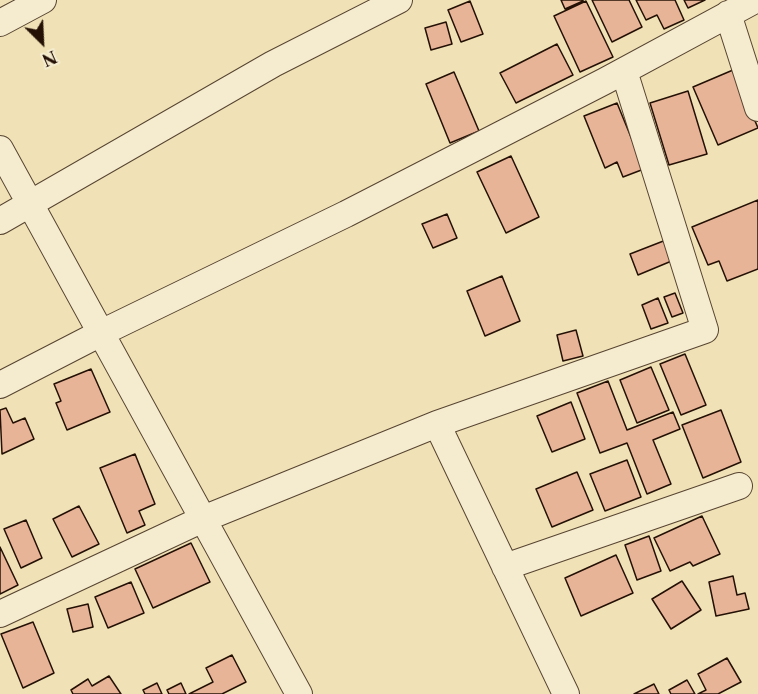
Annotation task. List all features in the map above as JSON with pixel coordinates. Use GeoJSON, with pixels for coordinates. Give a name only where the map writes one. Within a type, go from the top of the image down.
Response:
{"type":"FeatureCollection","features":[{"type":"Feature","properties":{"kind":"street"},"geometry":{"type":"LineString","coordinates":[[0,23],[43,0]]}},
{"type":"Feature","properties":{"kind":"street"},"geometry":{"type":"LineString","coordinates":[[0,221],[273,64],[399,0]]}},
{"type":"Feature","properties":{"kind":"street"},"geometry":{"type":"LineString","coordinates":[[0,385],[101,333],[346,214],[624,71],[755,0]]}},
{"type":"Feature","properties":{"kind":"street"},"geometry":{"type":"LineString","coordinates":[[728,14],[758,108]]}},
{"type":"Feature","properties":{"kind":"street"},"geometry":{"type":"LineString","coordinates":[[0,614],[203,519],[437,424],[705,330],[624,71]]}},
{"type":"Feature","properties":{"kind":"street"},"geometry":{"type":"LineString","coordinates":[[0,149],[299,694]]}},
{"type":"Feature","properties":{"kind":"street"},"geometry":{"type":"LineString","coordinates":[[437,424],[566,694]]}},
{"type":"Feature","properties":{"kind":"street"},"geometry":{"type":"LineString","coordinates":[[505,567],[739,486]]}},
{"type":"Feature","properties":{"kind":"building"},"geometry":{"type":"Polygon","coordinates":[[[561,0],[583,0],[583,1],[565,9],[561,0]]]}},
{"type":"Feature","properties":{"kind":"building"},"geometry":{"type":"Polygon","coordinates":[[[592,0],[629,0],[642,27],[612,42],[592,0]]]}},
{"type":"Feature","properties":{"kind":"building"},"geometry":{"type":"Polygon","coordinates":[[[636,0],[675,0],[684,20],[664,29],[657,15],[646,20],[636,0]]]}},
{"type":"Feature","properties":{"kind":"building"},"geometry":{"type":"Polygon","coordinates":[[[684,0],[705,0],[688,8],[684,0]]]}},
{"type":"Feature","properties":{"kind":"building"},"geometry":{"type":"Polygon","coordinates":[[[470,1],[483,34],[461,42],[448,10],[470,1]]]}},
{"type":"Feature","properties":{"kind":"building"},"geometry":{"type":"Polygon","coordinates":[[[586,1],[613,57],[580,72],[554,16],[586,1]]]}},
{"type":"Feature","properties":{"kind":"building"},"geometry":{"type":"Polygon","coordinates":[[[446,22],[452,44],[431,50],[425,28],[446,22]]]}},
{"type":"Feature","properties":{"kind":"building"},"geometry":{"type":"Polygon","coordinates":[[[557,44],[573,75],[516,103],[500,73],[557,44]]]}},
{"type":"Feature","properties":{"kind":"building"},"geometry":{"type":"Polygon","coordinates":[[[733,70],[758,128],[718,145],[693,87],[733,70]]]}},
{"type":"Feature","properties":{"kind":"building"},"geometry":{"type":"Polygon","coordinates":[[[454,72],[479,131],[450,143],[426,84],[454,72]]]}},
{"type":"Feature","properties":{"kind":"building"},"geometry":{"type":"Polygon","coordinates":[[[688,91],[707,154],[669,165],[650,103],[688,91]]]}},
{"type":"Feature","properties":{"kind":"building"},"geometry":{"type":"Polygon","coordinates":[[[617,103],[644,169],[623,177],[617,162],[605,168],[584,116],[617,103]]]}},
{"type":"Feature","properties":{"kind":"building"},"geometry":{"type":"Polygon","coordinates":[[[511,156],[539,217],[506,233],[477,172],[511,156]]]}},
{"type":"Feature","properties":{"kind":"building"},"geometry":{"type":"Polygon","coordinates":[[[758,200],[758,269],[727,281],[719,261],[708,265],[692,227],[758,200]]]}},
{"type":"Feature","properties":{"kind":"building"},"geometry":{"type":"Polygon","coordinates":[[[447,214],[457,238],[433,248],[422,224],[447,214]]]}},
{"type":"Feature","properties":{"kind":"building"},"geometry":{"type":"Polygon","coordinates":[[[666,240],[674,260],[638,275],[630,254],[666,240]]]}},
{"type":"Feature","properties":{"kind":"building"},"geometry":{"type":"Polygon","coordinates":[[[502,276],[520,321],[485,336],[467,291],[502,276]]]}},
{"type":"Feature","properties":{"kind":"building"},"geometry":{"type":"Polygon","coordinates":[[[675,293],[683,313],[672,317],[664,297],[675,293]]]}},
{"type":"Feature","properties":{"kind":"building"},"geometry":{"type":"Polygon","coordinates":[[[658,298],[668,323],[651,329],[642,305],[658,298]]]}},
{"type":"Feature","properties":{"kind":"building"},"geometry":{"type":"Polygon","coordinates":[[[576,330],[583,356],[563,361],[557,335],[576,330]]]}},
{"type":"Feature","properties":{"kind":"building"},"geometry":{"type":"Polygon","coordinates":[[[685,354],[706,405],[681,415],[660,364],[685,354]]]}},
{"type":"Feature","properties":{"kind":"building"},"geometry":{"type":"Polygon","coordinates":[[[651,367],[669,410],[637,423],[620,380],[651,367]]]}},
{"type":"Feature","properties":{"kind":"building"},"geometry":{"type":"Polygon","coordinates":[[[91,369],[110,412],[67,430],[56,403],[61,401],[54,384],[91,369]]]}},
{"type":"Feature","properties":{"kind":"building"},"geometry":{"type":"Polygon","coordinates":[[[608,381],[627,430],[673,412],[680,429],[653,440],[671,484],[647,494],[627,443],[600,453],[577,393],[608,381]]]}},
{"type":"Feature","properties":{"kind":"building"},"geometry":{"type":"Polygon","coordinates":[[[571,402],[585,439],[552,452],[537,416],[571,402]]]}},
{"type":"Feature","properties":{"kind":"building"},"geometry":{"type":"Polygon","coordinates":[[[6,408],[13,423],[25,418],[34,439],[2,454],[0,410],[6,408]]]}},
{"type":"Feature","properties":{"kind":"building"},"geometry":{"type":"Polygon","coordinates":[[[721,410],[741,462],[703,478],[682,425],[721,410]]]}},
{"type":"Feature","properties":{"kind":"building"},"geometry":{"type":"Polygon","coordinates":[[[135,454],[155,504],[139,511],[145,525],[127,533],[100,468],[135,454]]]}},
{"type":"Feature","properties":{"kind":"building"},"geometry":{"type":"Polygon","coordinates":[[[627,460],[641,497],[605,511],[590,474],[627,460]]]}},
{"type":"Feature","properties":{"kind":"building"},"geometry":{"type":"Polygon","coordinates":[[[577,472],[593,510],[552,527],[536,489],[577,472]]]}},
{"type":"Feature","properties":{"kind":"building"},"geometry":{"type":"Polygon","coordinates":[[[79,506],[99,544],[72,557],[53,519],[79,506]]]}},
{"type":"Feature","properties":{"kind":"building"},"geometry":{"type":"Polygon","coordinates":[[[702,516],[720,554],[693,566],[690,562],[670,571],[654,538],[702,516]]]}},
{"type":"Feature","properties":{"kind":"building"},"geometry":{"type":"Polygon","coordinates":[[[26,520],[42,558],[21,568],[4,529],[26,520]]]}},
{"type":"Feature","properties":{"kind":"building"},"geometry":{"type":"Polygon","coordinates":[[[649,536],[661,571],[637,580],[625,545],[649,536]]]}},
{"type":"Feature","properties":{"kind":"building"},"geometry":{"type":"Polygon","coordinates":[[[191,543],[210,582],[153,608],[135,569],[191,543]]]}},
{"type":"Feature","properties":{"kind":"building"},"geometry":{"type":"Polygon","coordinates":[[[0,547],[18,585],[0,594],[0,547]]]}},
{"type":"Feature","properties":{"kind":"building"},"geometry":{"type":"Polygon","coordinates":[[[616,555],[633,593],[581,616],[565,578],[616,555]]]}},
{"type":"Feature","properties":{"kind":"building"},"geometry":{"type":"Polygon","coordinates":[[[733,576],[737,595],[745,593],[749,609],[716,616],[709,582],[733,576]]]}},
{"type":"Feature","properties":{"kind":"building"},"geometry":{"type":"Polygon","coordinates":[[[682,581],[701,610],[671,629],[652,599],[682,581]]]}},
{"type":"Feature","properties":{"kind":"building"},"geometry":{"type":"Polygon","coordinates":[[[131,582],[144,613],[108,628],[95,597],[131,582]]]}},
{"type":"Feature","properties":{"kind":"building"},"geometry":{"type":"Polygon","coordinates":[[[88,604],[93,627],[73,632],[67,609],[88,604]]]}},
{"type":"Feature","properties":{"kind":"building"},"geometry":{"type":"Polygon","coordinates":[[[33,622],[54,673],[23,688],[1,634],[33,622]]]}},
{"type":"Feature","properties":{"kind":"building"},"geometry":{"type":"Polygon","coordinates":[[[232,655],[246,682],[222,694],[189,694],[213,682],[206,668],[232,655]]]}},
{"type":"Feature","properties":{"kind":"building"},"geometry":{"type":"Polygon","coordinates":[[[727,658],[741,682],[718,694],[698,694],[706,690],[698,674],[727,658]]]}},
{"type":"Feature","properties":{"kind":"building"},"geometry":{"type":"Polygon","coordinates":[[[109,676],[121,694],[73,694],[71,690],[88,679],[92,686],[109,676]]]}},
{"type":"Feature","properties":{"kind":"building"},"geometry":{"type":"Polygon","coordinates":[[[687,680],[695,694],[671,694],[669,690],[687,680]]]}},
{"type":"Feature","properties":{"kind":"building"},"geometry":{"type":"Polygon","coordinates":[[[157,683],[162,694],[145,694],[143,690],[157,683]]]}},
{"type":"Feature","properties":{"kind":"building"},"geometry":{"type":"Polygon","coordinates":[[[181,683],[186,694],[169,694],[167,690],[181,683]]]}},
{"type":"Feature","properties":{"kind":"building"},"geometry":{"type":"Polygon","coordinates":[[[654,684],[659,694],[634,694],[654,684]]]}}]}
